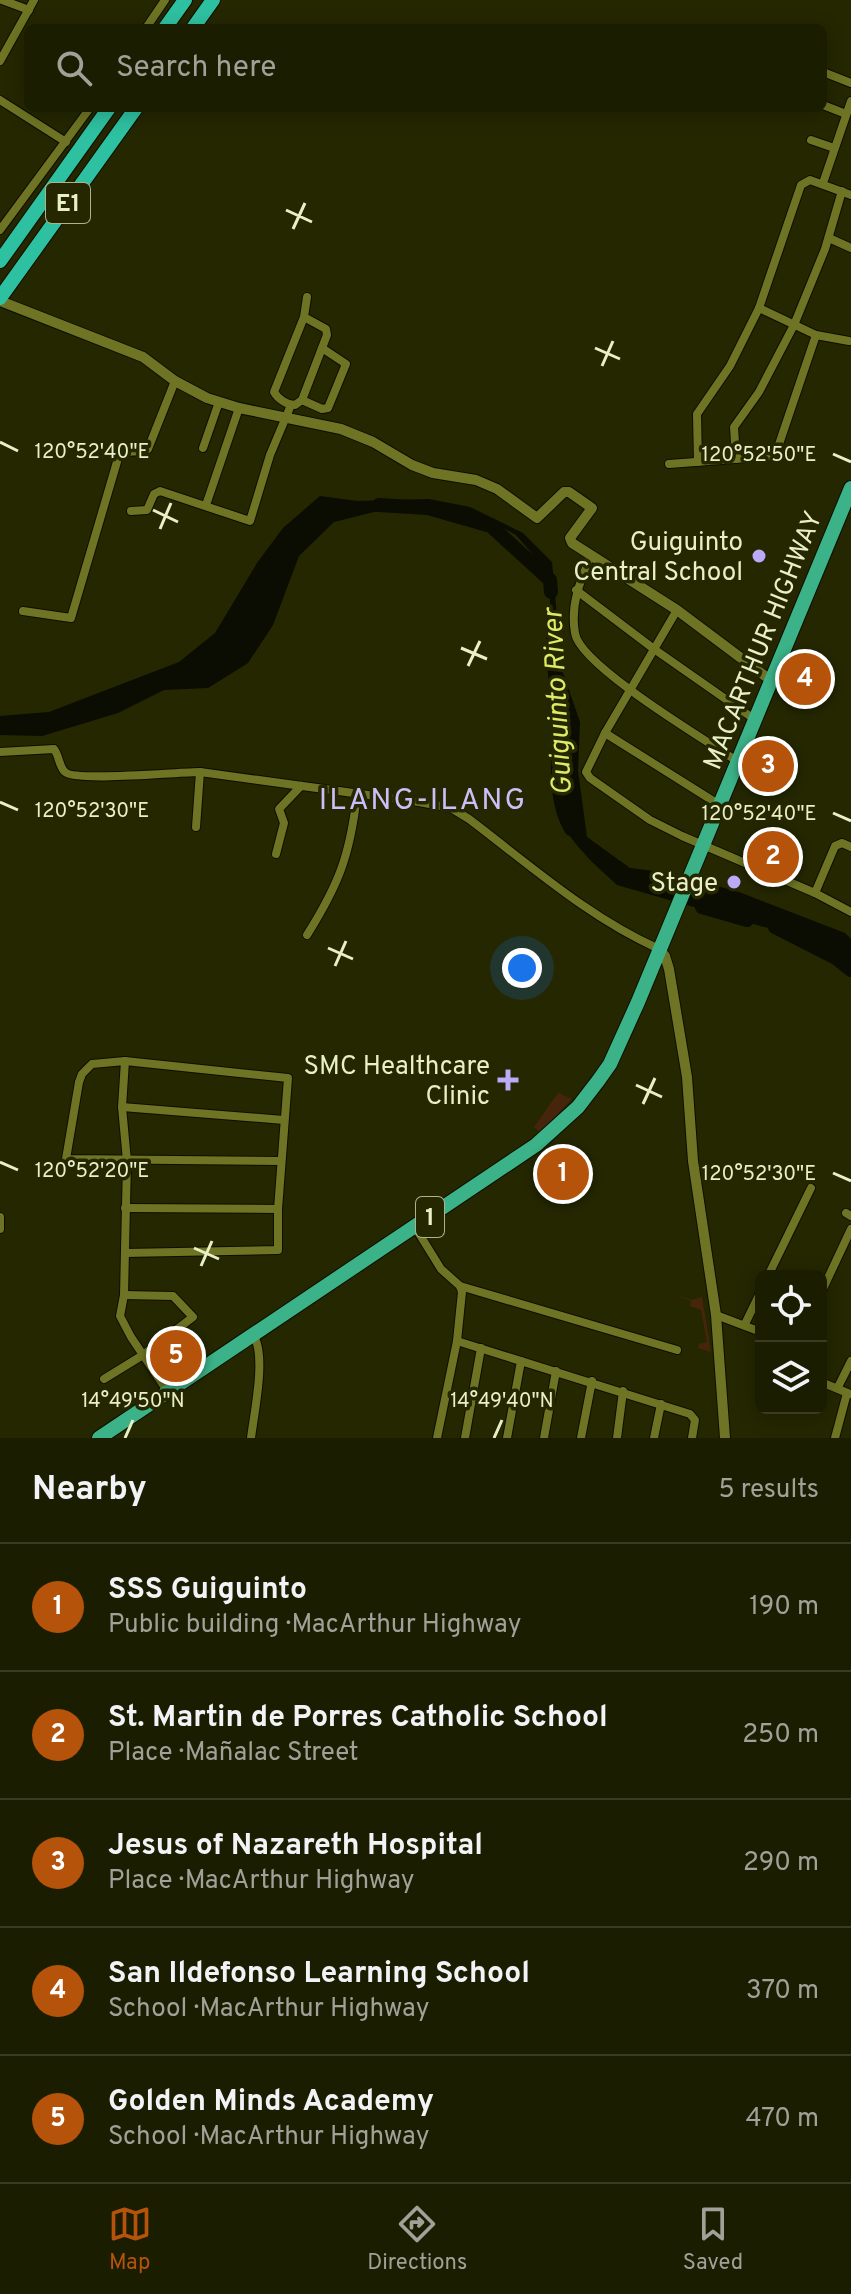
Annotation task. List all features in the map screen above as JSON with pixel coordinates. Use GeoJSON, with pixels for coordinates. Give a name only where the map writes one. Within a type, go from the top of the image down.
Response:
{"type":"FeatureCollection","features":[{"type":"Feature","properties":{"kind":"highway"},"geometry":{"type":"LineString","coordinates":[[168,24],[185,0]]}},
{"type":"Feature","properties":{"kind":"highway"},"geometry":{"type":"LineString","coordinates":[[196,24],[213,0]]}},
{"type":"Feature","properties":{"kind":"highway","name":"E1"},"geometry":{"type":"LineString","coordinates":[[0,261],[106,112]]}},
{"type":"Feature","properties":{"kind":"highway","name":"E1"},"geometry":{"type":"LineString","coordinates":[[0,300],[133,112]]}},
{"type":"Feature","properties":{"kind":"highway","name":"MACARTHUR HIGHWAY"},"geometry":{"type":"LineString","coordinates":[[99,1438],[170,1395],[417,1230],[536,1145],[578,1107],[610,1064],[662,953],[851,488]]}},
{"type":"Feature","properties":{"kind":"highway","name":"MACARTHUR HIGHWAY"},"geometry":{"type":"LineString","coordinates":[[775,680],[851,509]]}},
{"type":"Feature","properties":{"kind":"highway","name":"MACARTHUR HIGHWAY"},"geometry":{"type":"LineString","coordinates":[[722,808],[737,761],[758,721]]}},
{"type":"Feature","properties":{"kind":"highway","name":"MACARTHUR HIGHWAY"},"geometry":{"type":"LineString","coordinates":[[112,1438],[170,1395]]}},
{"type":"Feature","properties":{"kind":"street"},"geometry":{"type":"LineString","coordinates":[[2,0],[29,10]]}},
{"type":"Feature","properties":{"kind":"street"},"geometry":{"type":"LineString","coordinates":[[0,61],[4,45],[34,0]]}},
{"type":"Feature","properties":{"kind":"street"},"geometry":{"type":"LineString","coordinates":[[149,24],[165,0]]}},
{"type":"Feature","properties":{"kind":"street"},"geometry":{"type":"LineString","coordinates":[[827,74],[851,83]]}},
{"type":"Feature","properties":{"kind":"street"},"geometry":{"type":"LineString","coordinates":[[0,100],[66,142]]}},
{"type":"Feature","properties":{"kind":"street"},"geometry":{"type":"LineString","coordinates":[[823,183],[851,101]]}},
{"type":"Feature","properties":{"kind":"street"},"geometry":{"type":"LineString","coordinates":[[827,107],[846,114]]}},
{"type":"Feature","properties":{"kind":"street"},"geometry":{"type":"LineString","coordinates":[[0,230],[87,112]]}},
{"type":"Feature","properties":{"kind":"street"},"geometry":{"type":"LineString","coordinates":[[811,140],[834,148]]}},
{"type":"Feature","properties":{"kind":"street"},"geometry":{"type":"LineString","coordinates":[[698,462],[697,414],[730,366],[759,308],[801,185],[810,180],[823,183],[846,193],[794,325],[759,392],[734,427],[736,459]]}},
{"type":"Feature","properties":{"kind":"street"},"geometry":{"type":"LineString","coordinates":[[829,238],[851,248]]}},
{"type":"Feature","properties":{"kind":"street"},"geometry":{"type":"LineString","coordinates":[[304,317],[326,329],[302,400],[291,405],[274,392],[304,317],[307,297]]}},
{"type":"Feature","properties":{"kind":"street"},"geometry":{"type":"LineString","coordinates":[[0,300],[143,357],[175,381],[219,402],[341,429],[433,473],[476,480],[497,489],[537,518],[564,492],[569,492],[592,508],[570,538],[572,543],[677,610],[775,680]]}},
{"type":"Feature","properties":{"kind":"street"},"geometry":{"type":"LineString","coordinates":[[759,308],[816,335],[849,341]]}},
{"type":"Feature","properties":{"kind":"street"},"geometry":{"type":"LineString","coordinates":[[669,464],[771,457],[777,453],[816,335]]}},
{"type":"Feature","properties":{"kind":"street"},"geometry":{"type":"LineString","coordinates":[[302,400],[322,409],[328,408],[346,364],[322,348]]}},
{"type":"Feature","properties":{"kind":"street"},"geometry":{"type":"LineString","coordinates":[[23,611],[71,618],[119,455],[148,449],[175,381]]}},
{"type":"Feature","properties":{"kind":"street"},"geometry":{"type":"LineString","coordinates":[[203,448],[219,402]]}},
{"type":"Feature","properties":{"kind":"street"},"geometry":{"type":"LineString","coordinates":[[131,511],[147,510],[154,494],[160,491],[250,521],[291,405]]}},
{"type":"Feature","properties":{"kind":"street"},"geometry":{"type":"LineString","coordinates":[[206,505],[239,408]]}},
{"type":"Feature","properties":{"kind":"street"},"geometry":{"type":"LineString","coordinates":[[591,556],[576,590],[574,633],[577,640],[597,663],[630,689],[737,761]]}},
{"type":"Feature","properties":{"kind":"street"},"geometry":{"type":"LineString","coordinates":[[576,590],[758,721]]}},
{"type":"Feature","properties":{"kind":"street"},"geometry":{"type":"LineString","coordinates":[[677,610],[605,733],[586,772],[650,820],[705,852],[815,893],[851,912]]}},
{"type":"Feature","properties":{"kind":"street"},"geometry":{"type":"LineString","coordinates":[[605,733],[722,808]]}},
{"type":"Feature","properties":{"kind":"street"},"geometry":{"type":"LineString","coordinates":[[0,752],[54,749],[65,772],[80,775],[200,772],[419,802],[457,811],[583,908],[662,953],[687,1077],[693,1161],[716,1315],[725,1438]]}},
{"type":"Feature","properties":{"kind":"street"},"geometry":{"type":"LineString","coordinates":[[196,827],[200,772]]}},
{"type":"Feature","properties":{"kind":"street"},"geometry":{"type":"LineString","coordinates":[[276,854],[284,823],[279,809],[301,786]]}},
{"type":"Feature","properties":{"kind":"street"},"geometry":{"type":"LineString","coordinates":[[307,935],[330,899],[341,874],[351,844],[357,795]]}},
{"type":"Feature","properties":{"kind":"street"},"geometry":{"type":"LineString","coordinates":[[815,893],[835,846],[842,843],[851,847]]}},
{"type":"Feature","properties":{"kind":"street"},"geometry":{"type":"LineString","coordinates":[[125,1061],[122,1107],[127,1161],[124,1295],[120,1316],[170,1395]]}},
{"type":"Feature","properties":{"kind":"street"},"geometry":{"type":"LineString","coordinates":[[125,1253],[278,1250],[280,1161],[288,1078],[125,1061],[92,1064],[82,1074],[66,1159],[280,1161]]}},
{"type":"Feature","properties":{"kind":"street"},"geometry":{"type":"LineString","coordinates":[[122,1107],[284,1120]]}},
{"type":"Feature","properties":{"kind":"street"},"geometry":{"type":"LineString","coordinates":[[771,1270],[811,1188]]}},
{"type":"Feature","properties":{"kind":"street"},"geometry":{"type":"LineString","coordinates":[[125,1208],[278,1209]]}},
{"type":"Feature","properties":{"kind":"street"},"geometry":{"type":"LineString","coordinates":[[0,1217],[0,1229]]}},
{"type":"Feature","properties":{"kind":"street"},"geometry":{"type":"LineString","coordinates":[[827,1280],[851,1229]]}},
{"type":"Feature","properties":{"kind":"street"},"geometry":{"type":"LineString","coordinates":[[417,1230],[441,1269],[460,1286],[677,1350]]}},
{"type":"Feature","properties":{"kind":"street"},"geometry":{"type":"LineString","coordinates":[[437,1438],[457,1341],[460,1286]]}},
{"type":"Feature","properties":{"kind":"street"},"geometry":{"type":"LineString","coordinates":[[104,1379],[143,1355],[193,1317],[173,1296],[124,1295]]}},
{"type":"Feature","properties":{"kind":"street"},"geometry":{"type":"LineString","coordinates":[[745,1324],[755,1303]]}},
{"type":"Feature","properties":{"kind":"street"},"geometry":{"type":"LineString","coordinates":[[716,1315],[755,1329]]}},
{"type":"Feature","properties":{"kind":"street"},"geometry":{"type":"LineString","coordinates":[[251,1438],[259,1360],[255,1338]]}},
{"type":"Feature","properties":{"kind":"street"},"geometry":{"type":"LineString","coordinates":[[457,1341],[592,1381],[694,1416],[692,1438]]}},
{"type":"Feature","properties":{"kind":"street"},"geometry":{"type":"LineString","coordinates":[[465,1438],[481,1348]]}},
{"type":"Feature","properties":{"kind":"street"},"geometry":{"type":"LineString","coordinates":[[507,1438],[521,1361]]}},
{"type":"Feature","properties":{"kind":"street"},"geometry":{"type":"LineString","coordinates":[[835,1438],[851,1361]]}},
{"type":"Feature","properties":{"kind":"street"},"geometry":{"type":"LineString","coordinates":[[544,1438],[556,1371]]}},
{"type":"Feature","properties":{"kind":"street"},"geometry":{"type":"LineString","coordinates":[[581,1438],[592,1381]]}},
{"type":"Feature","properties":{"kind":"street"},"geometry":{"type":"LineString","coordinates":[[617,1438],[623,1391]]}},
{"type":"Feature","properties":{"kind":"street"},"geometry":{"type":"LineString","coordinates":[[654,1438],[661,1404]]}},
{"type":"Feature","properties":{"kind":"shaded area"},"geometry":{"type":"Polygon","coordinates":[[[320,496],[357,501],[429,499],[470,507],[523,533],[552,562],[562,670],[580,722],[578,771],[587,837],[630,868],[670,873],[739,892],[845,933],[851,939],[851,966],[789,934],[617,885],[576,844],[563,827],[562,697],[550,640],[550,583],[534,556],[516,535],[485,518],[398,506],[334,522],[299,556],[273,625],[248,663],[208,688],[164,690],[118,713],[42,736],[0,735],[0,716],[49,712],[179,662],[215,633],[257,563],[283,528],[320,496]]]}},
{"type":"Feature","properties":{"kind":"shaded area"},"geometry":{"type":"Polygon","coordinates":[[[558,1093],[572,1099],[540,1132],[534,1127],[558,1093]]]}},
{"type":"Feature","properties":{"kind":"shaded area"},"geometry":{"type":"Polygon","coordinates":[[[672,1294],[692,1300],[702,1297],[711,1352],[698,1348],[699,1344],[707,1342],[701,1310],[690,1306],[691,1301],[672,1294]]]}},
{"type":"Feature","properties":{"kind":"waterway","name":"Guiguinto River"},"geometry":{"type":"LineString","coordinates":[[379,505],[428,508],[491,526],[550,580],[551,592]]}},
{"type":"Feature","properties":{"kind":"waterway","name":"Guiguinto River"},"geometry":{"type":"LineString","coordinates":[[553,637],[559,792],[571,829]]}},
{"type":"Feature","properties":{"kind":"waterway","name":"Guiguinto River"},"geometry":{"type":"LineString","coordinates":[[702,907],[747,920]]}},
{"type":"Feature","properties":{"kind":"waterway","name":"Guiguinto River"},"geometry":{"type":"LineString","coordinates":[[775,927],[836,958],[851,970]]}},
{"type":"Feature","properties":{"kind":"place","name":"Guiguinto Central School"},"geometry":{"type":"Point","coordinates":[759,556]}},
{"type":"Feature","properties":{"kind":"place","name":"San Ildefonso Learning School"},"geometry":{"type":"Point","coordinates":[805,679]}},
{"type":"Feature","properties":{"kind":"place","name":"Jesus of Nazareth Hospital"},"geometry":{"type":"Point","coordinates":[768,766]}},
{"type":"Feature","properties":{"kind":"place","name":"St. Martin de Porres Catholic School"},"geometry":{"type":"Point","coordinates":[773,857]}},
{"type":"Feature","properties":{"kind":"place","name":"Stage"},"geometry":{"type":"Point","coordinates":[734,882]}},
{"type":"Feature","properties":{"kind":"place","name":"SMC Healthcare Clinic"},"geometry":{"type":"Point","coordinates":[508,1080]}},
{"type":"Feature","properties":{"kind":"place","name":"SSS Guiguinto"},"geometry":{"type":"Point","coordinates":[563,1174]}},
{"type":"Feature","properties":{"kind":"place","name":"Golden Minds Academy"},"geometry":{"type":"Point","coordinates":[176,1356]}},
{"type":"Feature","properties":{"kind":"district","name":"ILANG-ILANG"},"geometry":{"type":"Point","coordinates":[423,799]}}]}
